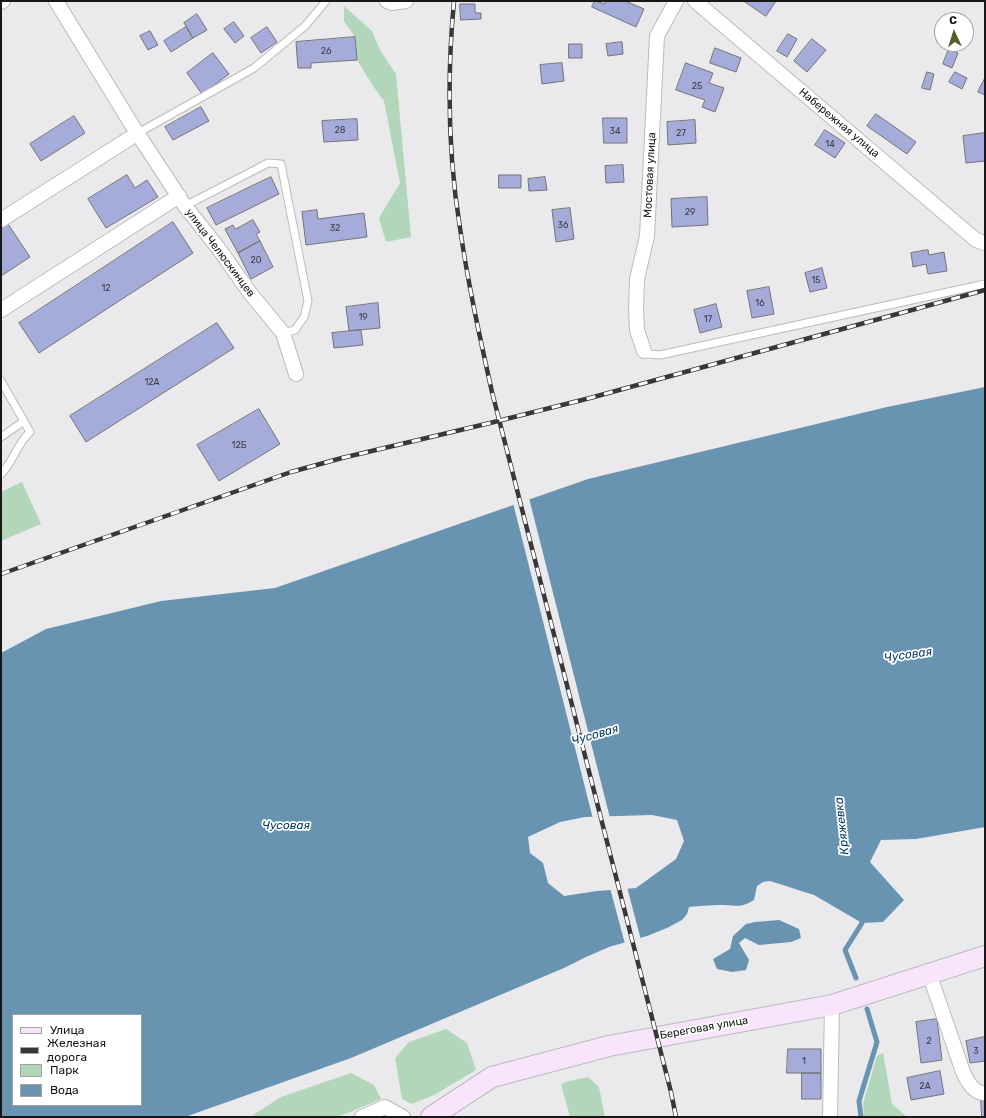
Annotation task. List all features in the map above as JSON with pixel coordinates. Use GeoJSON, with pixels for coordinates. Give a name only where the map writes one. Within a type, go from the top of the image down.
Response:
{"type":"FeatureCollection","features":[{"type":"Feature","properties":{"kind":"street","name":"улица Челюскинцев"},"geometry":{"type":"LineString","coordinates":[[56,1],[182,201],[219,249],[250,293],[283,333],[296,374]]}},
{"type":"Feature","properties":{"kind":"street"},"geometry":{"type":"LineString","coordinates":[[387,1],[406,1]]}},
{"type":"Feature","properties":{"kind":"street","name":"Мостовая улица"},"geometry":{"type":"LineString","coordinates":[[644,351],[637,330],[637,279],[647,236],[657,36],[676,1]]}},
{"type":"Feature","properties":{"kind":"street","name":"Набережная улица"},"geometry":{"type":"LineString","coordinates":[[695,1],[976,240],[985,243]]}},
{"type":"Feature","properties":{"kind":"street"},"geometry":{"type":"LineString","coordinates":[[1,220],[138,133]]}},
{"type":"Feature","properties":{"kind":"street"},"geometry":{"type":"LineString","coordinates":[[1,310],[182,201]]}},
{"type":"Feature","properties":{"kind":"street","name":"Береговая улица"},"geometry":{"type":"LineString","coordinates":[[431,1117],[492,1077],[609,1046],[832,1005],[985,956]]}},
{"type":"Feature","properties":{"kind":"street"},"geometry":{"type":"LineString","coordinates":[[929,973],[963,1072],[970,1086],[981,1093],[985,1093]]}},
{"type":"Feature","properties":{"kind":"street"},"geometry":{"type":"LineString","coordinates":[[830,1117],[832,1005]]}},
{"type":"Feature","properties":{"kind":"street"},"geometry":{"type":"LineString","coordinates":[[362,1117],[385,1108],[402,1117]]}},
{"type":"Feature","properties":{"kind":"lane"},"geometry":{"type":"LineString","coordinates":[[138,133],[254,68],[305,26],[326,1]]}},
{"type":"Feature","properties":{"kind":"lane"},"geometry":{"type":"LineString","coordinates":[[182,201],[268,163],[281,164],[308,301],[304,317],[295,330],[283,333]]}},
{"type":"Feature","properties":{"kind":"lane"},"geometry":{"type":"LineString","coordinates":[[644,351],[648,354],[660,355],[985,284]]}},
{"type":"Feature","properties":{"kind":"lane"},"geometry":{"type":"LineString","coordinates":[[1,381],[30,432],[23,438],[7,468],[1,474]]}},
{"type":"Feature","properties":{"kind":"lane"},"geometry":{"type":"LineString","coordinates":[[1,437],[24,421]]}},
{"type":"Feature","properties":{"kind":"green space"},"geometry":{"type":"Polygon","coordinates":[[[344,6],[372,31],[380,50],[396,74],[411,237],[386,242],[379,218],[400,183],[384,101],[357,60],[355,37],[344,21],[344,6]]]}},
{"type":"Feature","properties":{"kind":"green space"},"geometry":{"type":"Polygon","coordinates":[[[22,482],[41,524],[1,541],[1,492],[22,482]]]}},
{"type":"Feature","properties":{"kind":"green space"},"geometry":{"type":"Polygon","coordinates":[[[446,1029],[467,1043],[476,1070],[434,1095],[412,1104],[402,1099],[395,1058],[409,1042],[446,1029]]]}},
{"type":"Feature","properties":{"kind":"green space"},"geometry":{"type":"Polygon","coordinates":[[[883,1053],[892,1104],[907,1117],[864,1117],[863,1103],[877,1056],[883,1053]]]}},
{"type":"Feature","properties":{"kind":"green space"},"geometry":{"type":"Polygon","coordinates":[[[351,1073],[374,1085],[381,1099],[338,1117],[250,1117],[281,1097],[351,1073]]]}},
{"type":"Feature","properties":{"kind":"green space"},"geometry":{"type":"Polygon","coordinates":[[[588,1077],[599,1087],[605,1117],[570,1117],[561,1085],[565,1082],[588,1077]]]}},
{"type":"Feature","properties":{"kind":"water","name":"Чусовая"},"geometry":{"type":"Polygon","coordinates":[[[985,387],[985,827],[916,839],[881,840],[870,862],[904,900],[883,922],[862,923],[814,895],[770,881],[763,882],[757,886],[754,900],[745,905],[689,907],[687,914],[682,920],[667,928],[647,936],[609,947],[564,968],[351,1058],[185,1117],[1,1117],[1,653],[46,629],[161,601],[275,588],[588,479],[887,407],[985,387]],[[652,815],[585,817],[560,822],[528,837],[530,853],[543,863],[548,883],[564,896],[597,891],[636,888],[676,859],[684,841],[677,820],[652,815]]]}},
{"type":"Feature","properties":{"kind":"water"},"geometry":{"type":"Polygon","coordinates":[[[779,920],[799,929],[801,938],[791,942],[759,945],[745,938],[739,943],[749,960],[746,970],[732,972],[717,969],[713,959],[730,949],[733,936],[746,924],[779,920]]]}},
{"type":"Feature","properties":{"kind":"pier"},"geometry":{"type":"Polygon","coordinates":[[[529,498],[610,818],[593,819],[513,503],[529,498]]]}},
{"type":"Feature","properties":{"kind":"pier"},"geometry":{"type":"Polygon","coordinates":[[[627,887],[641,940],[625,944],[610,888],[627,887]]]}},
{"type":"Feature","properties":{"kind":"building"},"geometry":{"type":"Polygon","coordinates":[[[595,1],[605,4],[606,1],[625,1],[644,9],[636,27],[592,7],[595,1]]]}},
{"type":"Feature","properties":{"kind":"building"},"geometry":{"type":"Polygon","coordinates":[[[744,1],[776,1],[766,16],[744,1]]]}},
{"type":"Feature","properties":{"kind":"building"},"geometry":{"type":"Polygon","coordinates":[[[460,4],[475,4],[475,13],[481,13],[481,19],[461,20],[460,4]]]}},
{"type":"Feature","properties":{"kind":"building"},"geometry":{"type":"Polygon","coordinates":[[[197,14],[207,30],[193,38],[184,23],[197,14]]]}},
{"type":"Feature","properties":{"kind":"building"},"geometry":{"type":"Polygon","coordinates":[[[234,22],[244,36],[235,43],[224,29],[234,22]]]}},
{"type":"Feature","properties":{"kind":"building"},"geometry":{"type":"Polygon","coordinates":[[[186,27],[193,38],[171,52],[164,41],[186,27]]]}},
{"type":"Feature","properties":{"kind":"building"},"geometry":{"type":"Polygon","coordinates":[[[267,27],[277,42],[261,53],[251,38],[267,27]]]}},
{"type":"Feature","properties":{"kind":"building"},"geometry":{"type":"Polygon","coordinates":[[[150,31],[158,45],[148,50],[140,36],[150,31]]]}},
{"type":"Feature","properties":{"kind":"building"},"geometry":{"type":"Polygon","coordinates":[[[788,34],[797,39],[787,57],[777,51],[788,34]]]}},
{"type":"Feature","properties":{"kind":"building"},"geometry":{"type":"Polygon","coordinates":[[[355,37],[357,60],[311,63],[311,68],[298,68],[296,42],[355,37]]]}},
{"type":"Feature","properties":{"kind":"building"},"geometry":{"type":"Polygon","coordinates":[[[812,39],[826,50],[807,72],[794,61],[812,39]]]}},
{"type":"Feature","properties":{"kind":"building"},"geometry":{"type":"Polygon","coordinates":[[[622,42],[623,54],[608,56],[606,44],[622,42]]]}},
{"type":"Feature","properties":{"kind":"building"},"geometry":{"type":"Polygon","coordinates":[[[569,44],[582,44],[582,58],[569,58],[569,44]]]}},
{"type":"Feature","properties":{"kind":"building"},"geometry":{"type":"Polygon","coordinates":[[[715,48],[741,58],[736,72],[710,63],[715,48]]]}},
{"type":"Feature","properties":{"kind":"building"},"geometry":{"type":"Polygon","coordinates":[[[948,52],[958,53],[952,68],[943,64],[948,52]]]}},
{"type":"Feature","properties":{"kind":"building"},"geometry":{"type":"Polygon","coordinates":[[[213,53],[229,74],[202,94],[187,73],[213,53]]]}},
{"type":"Feature","properties":{"kind":"building"},"geometry":{"type":"Polygon","coordinates":[[[562,63],[564,81],[542,84],[540,65],[562,63]]]}},
{"type":"Feature","properties":{"kind":"building"},"geometry":{"type":"Polygon","coordinates":[[[686,63],[713,73],[709,83],[724,88],[715,112],[702,107],[705,100],[676,90],[686,63]]]}},
{"type":"Feature","properties":{"kind":"building"},"geometry":{"type":"Polygon","coordinates":[[[927,72],[934,74],[930,90],[922,88],[927,72]]]}},
{"type":"Feature","properties":{"kind":"building"},"geometry":{"type":"Polygon","coordinates":[[[955,72],[967,78],[962,89],[949,82],[955,72]]]}},
{"type":"Feature","properties":{"kind":"building"},"geometry":{"type":"Polygon","coordinates":[[[985,78],[985,95],[978,92],[985,78]]]}},
{"type":"Feature","properties":{"kind":"building"},"geometry":{"type":"Polygon","coordinates":[[[201,107],[209,121],[173,140],[165,127],[201,107]]]}},
{"type":"Feature","properties":{"kind":"building"},"geometry":{"type":"Polygon","coordinates":[[[876,114],[916,142],[907,154],[867,126],[876,114]]]}},
{"type":"Feature","properties":{"kind":"building"},"geometry":{"type":"Polygon","coordinates":[[[74,116],[85,133],[41,161],[30,144],[74,116]]]}},
{"type":"Feature","properties":{"kind":"building"},"geometry":{"type":"Polygon","coordinates":[[[603,118],[627,118],[627,143],[604,143],[603,118]]]}},
{"type":"Feature","properties":{"kind":"building"},"geometry":{"type":"Polygon","coordinates":[[[357,119],[358,140],[324,142],[322,121],[357,119]]]}},
{"type":"Feature","properties":{"kind":"building"},"geometry":{"type":"Polygon","coordinates":[[[695,120],[696,143],[668,145],[667,122],[695,120]]]}},
{"type":"Feature","properties":{"kind":"building"},"geometry":{"type":"Polygon","coordinates":[[[825,130],[845,143],[835,158],[815,145],[825,130]]]}},
{"type":"Feature","properties":{"kind":"building"},"geometry":{"type":"Polygon","coordinates":[[[985,133],[985,161],[966,163],[963,136],[985,133]]]}},
{"type":"Feature","properties":{"kind":"building"},"geometry":{"type":"Polygon","coordinates":[[[623,165],[624,182],[606,183],[605,166],[623,165]]]}},
{"type":"Feature","properties":{"kind":"building"},"geometry":{"type":"Polygon","coordinates":[[[127,175],[135,188],[147,180],[158,197],[106,228],[88,199],[127,175]]]}},
{"type":"Feature","properties":{"kind":"building"},"geometry":{"type":"Polygon","coordinates":[[[499,175],[521,175],[521,188],[499,188],[499,175]]]}},
{"type":"Feature","properties":{"kind":"building"},"geometry":{"type":"Polygon","coordinates":[[[271,177],[279,194],[216,225],[207,208],[271,177]]]}},
{"type":"Feature","properties":{"kind":"building"},"geometry":{"type":"Polygon","coordinates":[[[545,177],[547,190],[529,191],[528,179],[545,177]]]}},
{"type":"Feature","properties":{"kind":"building"},"geometry":{"type":"Polygon","coordinates":[[[707,197],[708,225],[672,227],[671,199],[707,197]]]}},
{"type":"Feature","properties":{"kind":"building"},"geometry":{"type":"Polygon","coordinates":[[[570,208],[574,239],[556,242],[552,210],[570,208]]]}},
{"type":"Feature","properties":{"kind":"building"},"geometry":{"type":"Polygon","coordinates":[[[317,210],[318,219],[364,213],[367,237],[306,245],[302,212],[317,210]]]}},
{"type":"Feature","properties":{"kind":"building"},"geometry":{"type":"Polygon","coordinates":[[[253,220],[260,232],[256,234],[260,241],[238,253],[225,229],[233,225],[235,229],[253,220]]]}},
{"type":"Feature","properties":{"kind":"building"},"geometry":{"type":"Polygon","coordinates":[[[173,222],[193,253],[39,353],[19,323],[173,222]]]}},
{"type":"Feature","properties":{"kind":"building"},"geometry":{"type":"Polygon","coordinates":[[[8,224],[30,257],[1,276],[1,229],[8,224]]]}},
{"type":"Feature","properties":{"kind":"building"},"geometry":{"type":"Polygon","coordinates":[[[260,241],[273,267],[251,279],[238,253],[260,241]]]}},
{"type":"Feature","properties":{"kind":"building"},"geometry":{"type":"Polygon","coordinates":[[[928,250],[929,255],[944,252],[947,271],[928,274],[926,264],[913,267],[911,253],[928,250]]]}},
{"type":"Feature","properties":{"kind":"building"},"geometry":{"type":"Polygon","coordinates":[[[822,268],[827,288],[810,292],[805,273],[822,268]]]}},
{"type":"Feature","properties":{"kind":"building"},"geometry":{"type":"Polygon","coordinates":[[[769,287],[774,314],[752,318],[747,291],[769,287]]]}},
{"type":"Feature","properties":{"kind":"building"},"geometry":{"type":"Polygon","coordinates":[[[378,303],[380,328],[349,331],[346,307],[378,303]]]}},
{"type":"Feature","properties":{"kind":"building"},"geometry":{"type":"Polygon","coordinates":[[[716,304],[722,327],[700,333],[694,310],[716,304]]]}},
{"type":"Feature","properties":{"kind":"building"},"geometry":{"type":"Polygon","coordinates":[[[217,323],[234,348],[86,442],[70,416],[217,323]]]}},
{"type":"Feature","properties":{"kind":"building"},"geometry":{"type":"Polygon","coordinates":[[[361,330],[363,345],[334,348],[332,333],[361,330]]]}},
{"type":"Feature","properties":{"kind":"building"},"geometry":{"type":"Polygon","coordinates":[[[259,409],[280,444],[219,481],[197,445],[259,409]]]}},
{"type":"Feature","properties":{"kind":"building"},"geometry":{"type":"Polygon","coordinates":[[[937,1019],[942,1060],[921,1063],[916,1022],[937,1019]]]}},
{"type":"Feature","properties":{"kind":"building"},"geometry":{"type":"Polygon","coordinates":[[[985,1037],[985,1061],[970,1063],[966,1041],[985,1037]]]}},
{"type":"Feature","properties":{"kind":"building"},"geometry":{"type":"Polygon","coordinates":[[[788,1049],[821,1049],[821,1073],[787,1073],[788,1049]]]}},
{"type":"Feature","properties":{"kind":"building"},"geometry":{"type":"Polygon","coordinates":[[[940,1071],[944,1094],[911,1100],[907,1078],[940,1071]]]}},
{"type":"Feature","properties":{"kind":"building"},"geometry":{"type":"Polygon","coordinates":[[[802,1073],[821,1073],[821,1099],[802,1099],[802,1073]]]}},
{"type":"Feature","properties":{"kind":"building"},"geometry":{"type":"Polygon","coordinates":[[[981,1099],[985,1099],[985,1117],[982,1117],[981,1099]]]}},
{"type":"Feature","properties":{"kind":"waterway","name":"Кряжевка"},"geometry":{"type":"LineString","coordinates":[[856,978],[845,950],[862,923],[862,916]]}},
{"type":"Feature","properties":{"kind":"waterway","name":"Кряжевка"},"geometry":{"type":"LineString","coordinates":[[861,1117],[859,1101],[877,1042],[867,1009]]}},
{"type":"Feature","properties":{"kind":"railway"},"geometry":{"type":"LineString","coordinates":[[454,1],[450,58],[451,143],[456,200],[474,311],[492,392],[671,1092],[676,1117]]}},
{"type":"Feature","properties":{"kind":"railway"},"geometry":{"type":"LineString","coordinates":[[1,574],[291,472],[342,458],[590,398],[985,290]]}}]}
